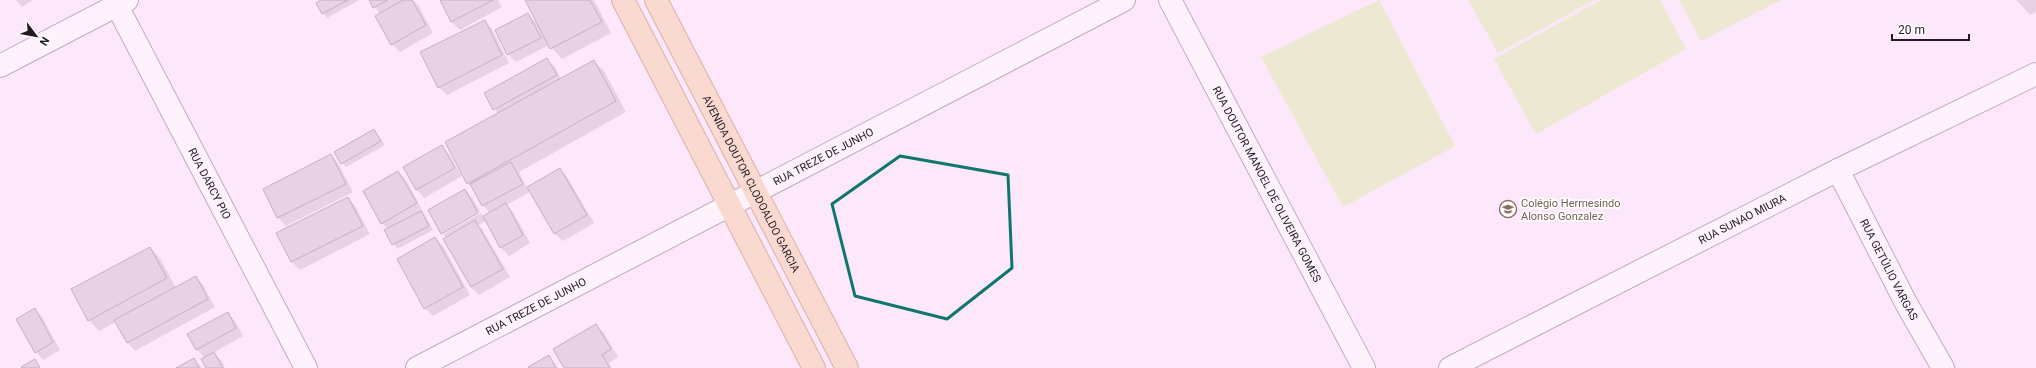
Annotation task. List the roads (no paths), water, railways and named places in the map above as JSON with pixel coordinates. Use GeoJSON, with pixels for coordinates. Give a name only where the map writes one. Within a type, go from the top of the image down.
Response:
{"type":"FeatureCollection","features":[{"type":"Feature","properties":{"kind":"main road"},"geometry":{"type":"LineString","coordinates":[[623,0],[814,368]]}},
{"type":"Feature","properties":{"kind":"main road","name":"AVENIDA DOUTOR CLODOALDO GARCIA"},"geometry":{"type":"LineString","coordinates":[[656,0],[848,368]]}},
{"type":"Feature","properties":{"kind":"street","name":"RUA TREZE DE JUNHO"},"geometry":{"type":"LineString","coordinates":[[417,368],[1124,0]]}},
{"type":"Feature","properties":{"kind":"street","name":"RUA DOUTOR MANOEL DE OLIVEIRA GOMES"},"geometry":{"type":"LineString","coordinates":[[1170,0],[1364,368]]}},
{"type":"Feature","properties":{"kind":"street"},"geometry":{"type":"LineString","coordinates":[[0,66],[119,2]]}},
{"type":"Feature","properties":{"kind":"street","name":"RUA DARCY PIO"},"geometry":{"type":"LineString","coordinates":[[119,2],[306,368]]}},
{"type":"Feature","properties":{"kind":"street","name":"RUA SUNAO MIURA"},"geometry":{"type":"LineString","coordinates":[[1450,368],[1838,170],[2036,74]]}},
{"type":"Feature","properties":{"kind":"street","name":"RUA GETÚLIO VARGAS"},"geometry":{"type":"LineString","coordinates":[[1838,170],[1906,303],[1943,368]]}},
{"type":"Feature","properties":{"kind":"place","name":"Colégio Hermesindo Alonso Gonzalez"},"geometry":{"type":"Point","coordinates":[1508,209]}}]}
